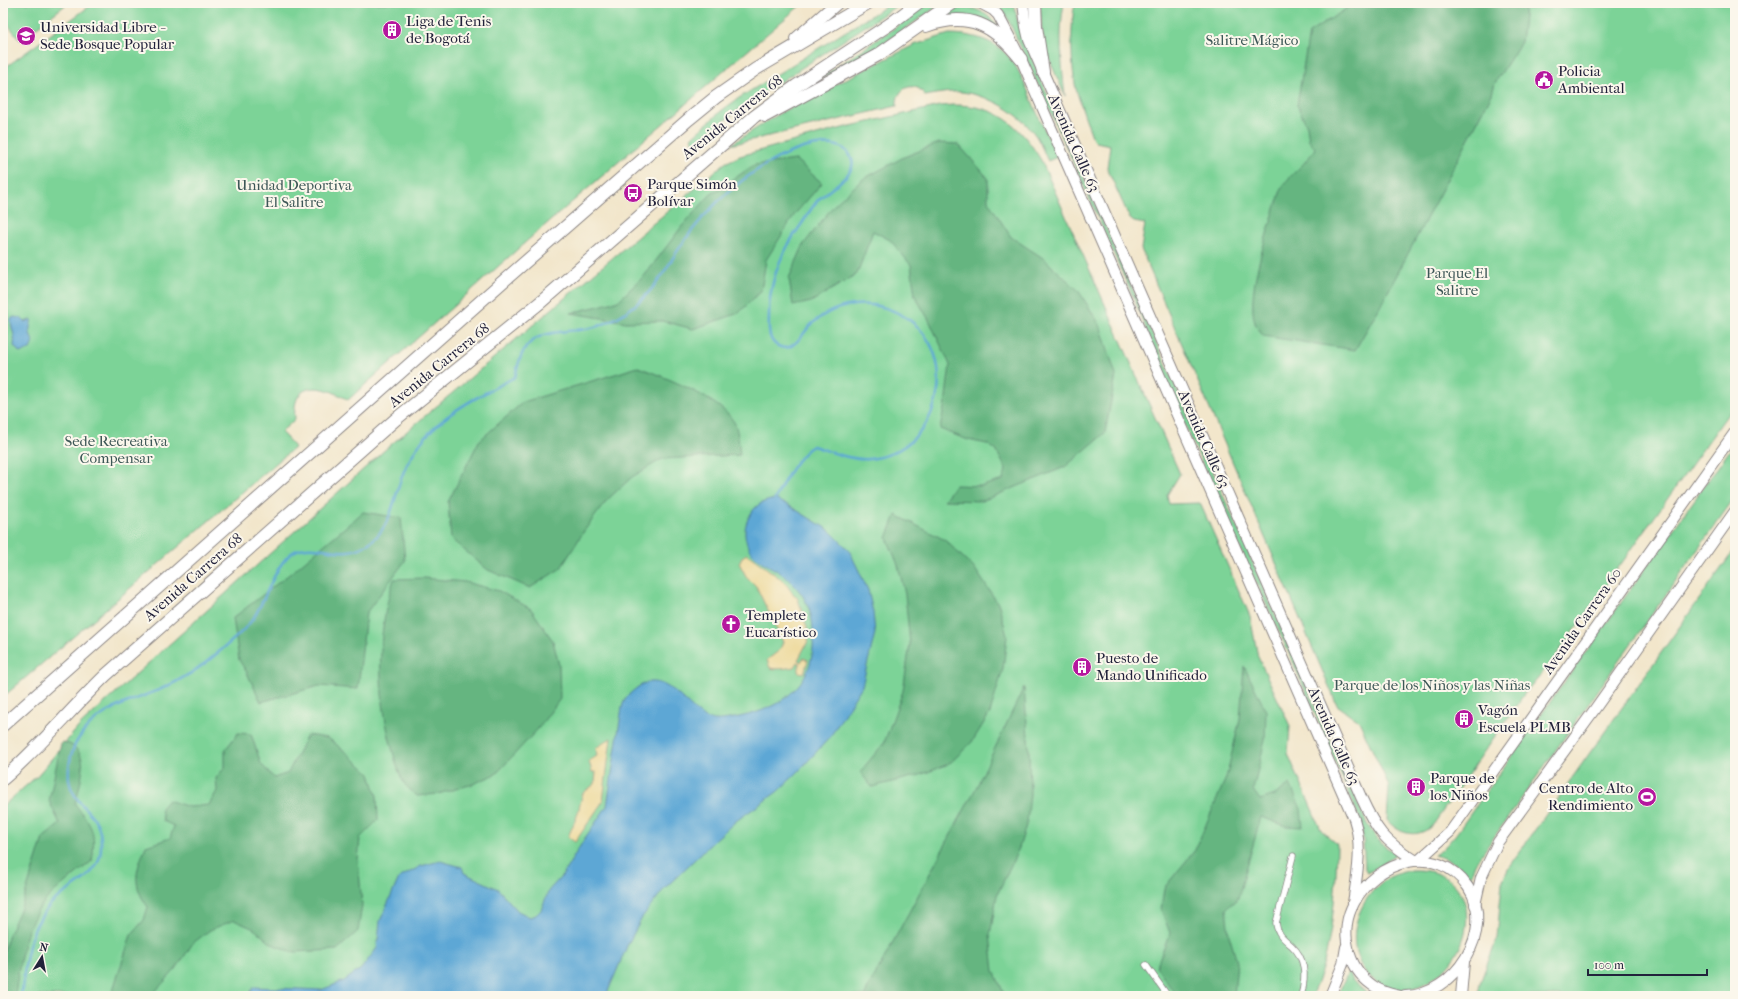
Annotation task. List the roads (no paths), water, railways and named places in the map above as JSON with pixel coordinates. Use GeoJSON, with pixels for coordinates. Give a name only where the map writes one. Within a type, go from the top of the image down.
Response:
{"type":"FeatureCollection","features":[{"type":"Feature","properties":{"kind":"main road"},"geometry":{"type":"LineString","coordinates":[[778,55],[837,3]]}},
{"type":"Feature","properties":{"kind":"main road","name":"Avenida Carrera 68"},"geometry":{"type":"LineString","coordinates":[[3,725],[499,285],[683,124],[716,97],[778,55],[868,3]]}},
{"type":"Feature","properties":{"kind":"main road","name":"Avenida Carrera 68"},"geometry":{"type":"LineString","coordinates":[[3,779],[32,752],[87,694],[396,419],[542,301],[738,131],[775,101],[890,24],[918,3]]}},
{"type":"Feature","properties":{"kind":"main road"},"geometry":{"type":"LineString","coordinates":[[738,131],[878,55],[952,3]]}},
{"type":"Feature","properties":{"kind":"main road","name":"Avenida Calle 63"},"geometry":{"type":"LineString","coordinates":[[980,3],[993,10],[998,15],[1021,59],[1354,819],[1358,832],[1358,859],[1353,904],[1349,917],[1347,941]]}},
{"type":"Feature","properties":{"kind":"main road","name":"Avenida Calle 63"},"geometry":{"type":"LineString","coordinates":[[1023,3],[1029,40],[1370,817],[1377,829],[1388,842],[1417,860]]}},
{"type":"Feature","properties":{"kind":"main road"},"geometry":{"type":"LineString","coordinates":[[1035,3],[1036,27],[1043,72]]}},
{"type":"Feature","properties":{"kind":"main road"},"geometry":{"type":"LineString","coordinates":[[913,30],[949,20],[976,23],[990,29],[1002,38],[1021,59]]}},
{"type":"Feature","properties":{"kind":"main road"},"geometry":{"type":"LineString","coordinates":[[1154,362],[1168,356]]}},
{"type":"Feature","properties":{"kind":"main road","name":"Avenida Carrera 60"},"geometry":{"type":"LineString","coordinates":[[1417,860],[1450,832],[1510,745],[1735,432]]}},
{"type":"Feature","properties":{"kind":"main road"},"geometry":{"type":"LineString","coordinates":[[1475,905],[1481,878],[1498,842],[1592,713],[1735,511]]}},
{"type":"Feature","properties":{"kind":"main road"},"geometry":{"type":"LineString","coordinates":[[1353,904],[1368,884],[1384,871],[1395,865],[1417,860],[1442,865],[1453,871],[1469,889],[1475,905],[1475,933],[1464,962],[1454,973],[1429,990],[1419,994],[1405,996]]}},
{"type":"Feature","properties":{"kind":"main road"},"geometry":{"type":"LineString","coordinates":[[1330,996],[1343,964],[1347,941]]}},
{"type":"Feature","properties":{"kind":"main road"},"geometry":{"type":"LineString","coordinates":[[1347,941],[1350,956],[1356,968],[1364,978],[1373,986],[1383,991],[1400,996]]}},
{"type":"Feature","properties":{"kind":"main road"},"geometry":{"type":"LineString","coordinates":[[1461,996],[1464,962]]}},
{"type":"Feature","properties":{"kind":"street"},"geometry":{"type":"LineString","coordinates":[[1293,856],[1276,923],[1278,934],[1296,951],[1302,962],[1304,980],[1301,996]]}},
{"type":"Feature","properties":{"kind":"street"},"geometry":{"type":"LineString","coordinates":[[1146,965],[1168,996]]}},
{"type":"Feature","properties":{"kind":"water"},"geometry":{"type":"Polygon","coordinates":[[[14,317],[21,318],[25,322],[32,319],[30,332],[33,341],[32,344],[30,349],[20,353],[14,346],[11,319],[14,317]]]}},
{"type":"Feature","properties":{"kind":"water"},"geometry":{"type":"Polygon","coordinates":[[[775,499],[788,505],[829,530],[849,550],[868,590],[873,612],[875,633],[862,686],[830,737],[797,773],[777,792],[736,821],[665,888],[643,916],[628,944],[606,996],[248,996],[254,987],[321,990],[344,981],[361,969],[377,948],[380,921],[399,878],[421,866],[440,861],[462,867],[464,873],[498,889],[518,911],[530,917],[536,915],[541,910],[549,890],[562,876],[585,838],[607,806],[622,707],[628,696],[638,687],[648,682],[657,682],[666,686],[674,691],[697,712],[711,720],[730,719],[762,710],[787,697],[797,688],[810,663],[813,648],[813,628],[807,604],[793,584],[782,574],[754,556],[750,551],[745,534],[747,522],[756,507],[765,501],[775,499]]]}},
{"type":"Feature","properties":{"kind":"waterway"},"geometry":{"type":"LineString","coordinates":[[21,996],[29,945],[41,917],[53,902],[91,873],[100,857],[101,837],[99,828],[96,821],[76,798],[72,790],[69,777],[73,750],[86,728],[95,720],[114,708],[159,690],[183,678],[206,663],[241,633],[252,620],[257,613],[276,572],[288,556],[295,551],[304,548],[351,551],[362,547],[373,540],[380,533],[389,517],[404,471],[413,453],[437,425],[451,414],[481,395],[515,377],[523,352],[529,344],[537,338],[555,332],[595,327],[620,316],[643,299],[661,277],[690,234],[732,188],[766,164],[784,155],[808,147],[835,145],[844,149],[848,153],[852,159],[852,167],[842,180],[818,200],[783,254],[774,277],[770,301],[769,330],[772,341],[780,347],[790,347],[799,340],[807,329],[822,316],[845,307],[869,305],[893,311],[905,317],[924,334],[935,354],[939,377],[936,400],[927,421],[913,439],[893,452],[869,459],[855,459],[813,446],[796,462],[775,499]]}},
{"type":"Feature","properties":{"kind":"place","name":"Liga de Tenis de Bogotá"},"geometry":{"type":"Point","coordinates":[392,30]}},
{"type":"Feature","properties":{"kind":"place","name":"Universidad Libre - Sede Bosque Popular"},"geometry":{"type":"Point","coordinates":[26,36]}},
{"type":"Feature","properties":{"kind":"place","name":"Policia Ambiental"},"geometry":{"type":"Point","coordinates":[1544,80]}},
{"type":"Feature","properties":{"kind":"place","name":"Parque Simón Bolívar"},"geometry":{"type":"Point","coordinates":[633,193]}},
{"type":"Feature","properties":{"kind":"place","name":"Templete Eucarístico"},"geometry":{"type":"Point","coordinates":[731,624]}},
{"type":"Feature","properties":{"kind":"place","name":"Puesto de Mando Unificado"},"geometry":{"type":"Point","coordinates":[1082,667]}},
{"type":"Feature","properties":{"kind":"place","name":"Vagón Escuela PLMB"},"geometry":{"type":"Point","coordinates":[1464,719]}},
{"type":"Feature","properties":{"kind":"place","name":"Parque de los Niños"},"geometry":{"type":"Point","coordinates":[1416,787]}},
{"type":"Feature","properties":{"kind":"place","name":"Centro de Alto Rendimiento"},"geometry":{"type":"Point","coordinates":[1647,797]}},
{"type":"Feature","properties":{"kind":"park label","name":"Salitre Mágico"},"geometry":{"type":"Point","coordinates":[1252,40]}},
{"type":"Feature","properties":{"kind":"park label","name":"Unidad Deportiva El Salitre"},"geometry":{"type":"Point","coordinates":[294,194]}},
{"type":"Feature","properties":{"kind":"park label","name":"Parque El Salitre"},"geometry":{"type":"Point","coordinates":[1457,282]}},
{"type":"Feature","properties":{"kind":"park label","name":"Sede Recreativa Compensar"},"geometry":{"type":"Point","coordinates":[116,450]}},
{"type":"Feature","properties":{"kind":"park label","name":"Parque de los Niños y las Niñas"},"geometry":{"type":"Point","coordinates":[1432,685]}}]}
